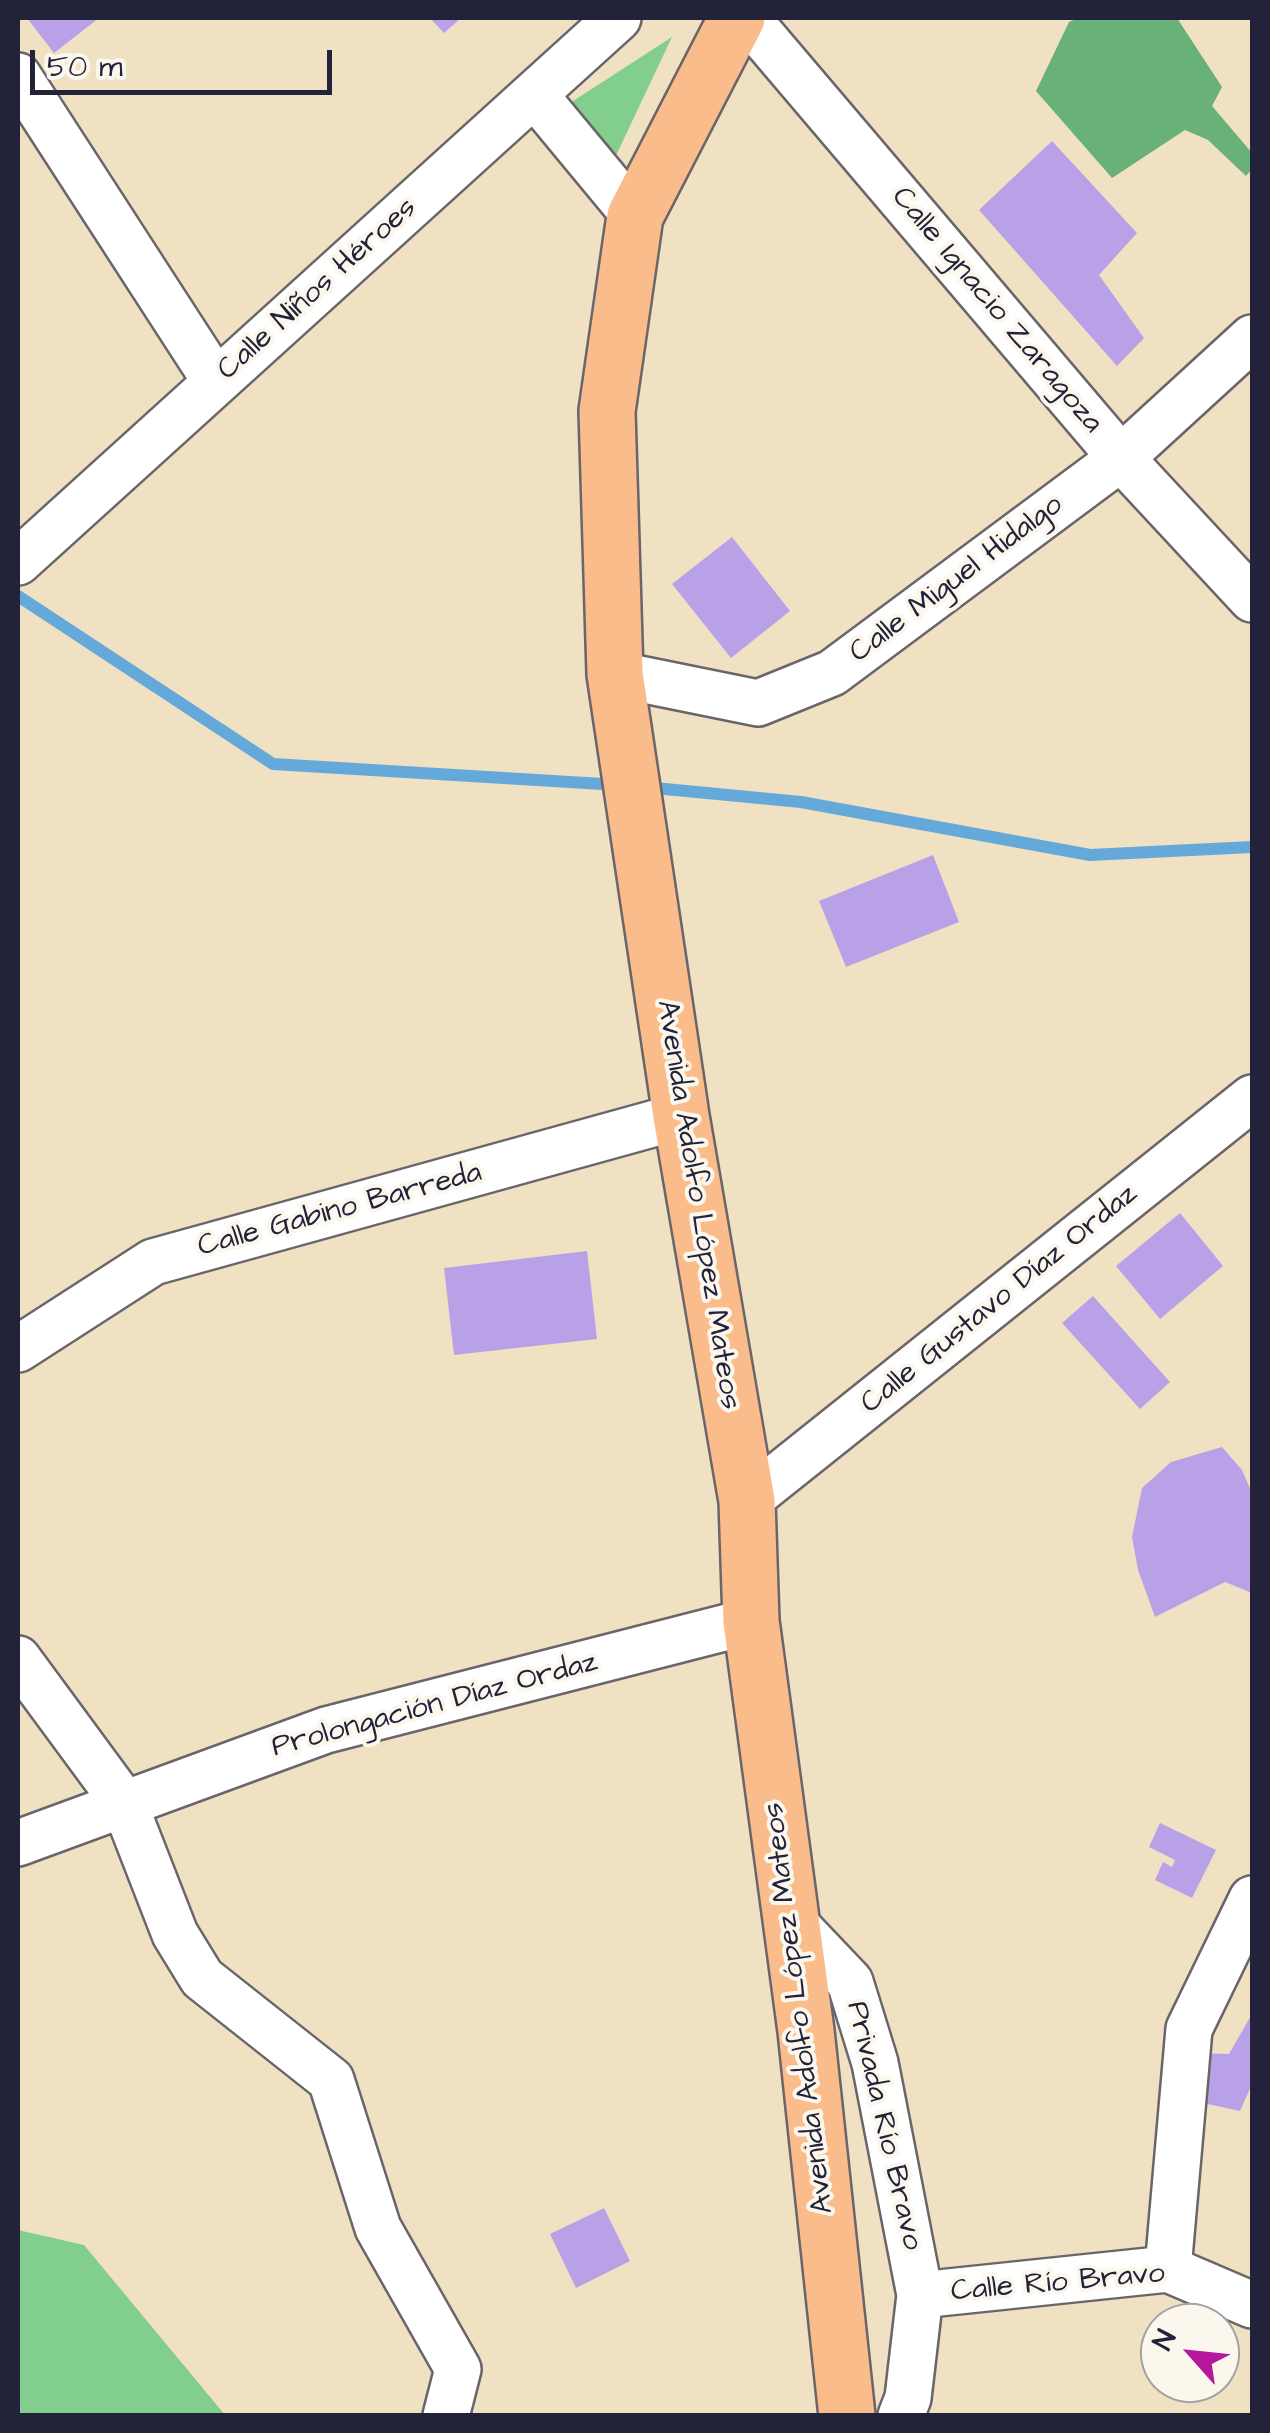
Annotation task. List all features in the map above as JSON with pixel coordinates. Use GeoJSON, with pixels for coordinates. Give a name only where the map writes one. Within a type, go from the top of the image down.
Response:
{"type":"FeatureCollection","features":[{"type":"Feature","properties":{"kind":"main road","name":"Avenida Adolfo López Mateos"},"geometry":{"type":"LineString","coordinates":[[737,18],[635,216],[607,411],[614,674],[681,1116],[746,1501],[751,1621],[792,1920],[847,2416]]}},
{"type":"Feature","properties":{"kind":"street","name":"Calle Niños Héroes"},"geometry":{"type":"LineString","coordinates":[[18,562],[618,18]]}},
{"type":"Feature","properties":{"kind":"street","name":"Calle Ignacio Zaragoza"},"geometry":{"type":"LineString","coordinates":[[747,18],[1121,458],[1252,599]]}},
{"type":"Feature","properties":{"kind":"street"},"geometry":{"type":"LineString","coordinates":[[18,76],[216,382]]}},
{"type":"Feature","properties":{"kind":"street"},"geometry":{"type":"LineString","coordinates":[[534,94],[635,216]]}},
{"type":"Feature","properties":{"kind":"street","name":"Calle Miguel Hidalgo"},"geometry":{"type":"LineString","coordinates":[[614,674],[758,702],[832,673],[1121,458],[1252,338]]}},
{"type":"Feature","properties":{"kind":"street","name":"Calle Gustavo Díaz Ordaz"},"geometry":{"type":"LineString","coordinates":[[746,1501],[1252,1098]]}},
{"type":"Feature","properties":{"kind":"street","name":"Calle Gabino Barreda"},"geometry":{"type":"LineString","coordinates":[[18,1349],[153,1262],[681,1116]]}},
{"type":"Feature","properties":{"kind":"street","name":"Prolongación Díaz Ordaz"},"geometry":{"type":"LineString","coordinates":[[18,1842],[326,1730],[751,1621]]}},
{"type":"Feature","properties":{"kind":"street"},"geometry":{"type":"LineString","coordinates":[[18,1659],[124,1803],[175,1934],[202,1978],[332,2080],[378,2228],[458,2369],[446,2416]]}},
{"type":"Feature","properties":{"kind":"street"},"geometry":{"type":"LineString","coordinates":[[1168,2269],[1189,2029],[1252,1900]]}},
{"type":"Feature","properties":{"kind":"street","name":"Privada Río Bravo"},"geometry":{"type":"LineString","coordinates":[[792,1920],[850,1982],[875,2064],[920,2295]]}},
{"type":"Feature","properties":{"kind":"street","name":"Calle Río Bravo"},"geometry":{"type":"LineString","coordinates":[[901,2416],[908,2398],[920,2295],[1168,2269],[1252,2305]]}},
{"type":"Feature","properties":{"kind":"green space"},"geometry":{"type":"Polygon","coordinates":[[[1078,18],[1177,18],[1222,87],[1212,106],[1252,153],[1252,169],[1246,176],[1208,140],[1185,130],[1112,178],[1036,91],[1069,22],[1078,18]]]}},
{"type":"Feature","properties":{"kind":"green space"},"geometry":{"type":"Polygon","coordinates":[[[672,37],[612,164],[570,103],[672,37]]]}},
{"type":"Feature","properties":{"kind":"green space"},"geometry":{"type":"Polygon","coordinates":[[[18,2230],[84,2245],[225,2415],[18,2415],[18,2230]]]}},
{"type":"Feature","properties":{"kind":"building"},"geometry":{"type":"Polygon","coordinates":[[[27,18],[99,18],[54,53],[27,18]]]}},
{"type":"Feature","properties":{"kind":"building"},"geometry":{"type":"Polygon","coordinates":[[[430,18],[461,18],[444,33],[430,18]]]}},
{"type":"Feature","properties":{"kind":"building"},"geometry":{"type":"Polygon","coordinates":[[[1052,141],[1137,233],[1099,275],[1144,338],[1117,366],[979,210],[1052,141]]]}},
{"type":"Feature","properties":{"kind":"building"},"geometry":{"type":"Polygon","coordinates":[[[732,537],[790,611],[731,658],[672,584],[732,537]]]}},
{"type":"Feature","properties":{"kind":"building"},"geometry":{"type":"Polygon","coordinates":[[[933,855],[959,922],[846,967],[819,901],[933,855]]]}},
{"type":"Feature","properties":{"kind":"building"},"geometry":{"type":"Polygon","coordinates":[[[1180,1213],[1223,1266],[1160,1319],[1116,1266],[1180,1213]]]}},
{"type":"Feature","properties":{"kind":"building"},"geometry":{"type":"Polygon","coordinates":[[[587,1251],[597,1339],[454,1355],[444,1268],[587,1251]]]}},
{"type":"Feature","properties":{"kind":"building"},"geometry":{"type":"Polygon","coordinates":[[[1093,1296],[1170,1382],[1140,1409],[1062,1323],[1093,1296]]]}},
{"type":"Feature","properties":{"kind":"building"},"geometry":{"type":"Polygon","coordinates":[[[1222,1447],[1242,1470],[1252,1493],[1252,1593],[1225,1582],[1155,1617],[1138,1570],[1132,1537],[1142,1488],[1171,1462],[1222,1447]]]}},
{"type":"Feature","properties":{"kind":"building"},"geometry":{"type":"Polygon","coordinates":[[[1160,1823],[1216,1850],[1192,1898],[1155,1880],[1163,1862],[1172,1867],[1175,1860],[1149,1847],[1160,1823]]]}},
{"type":"Feature","properties":{"kind":"building"},"geometry":{"type":"Polygon","coordinates":[[[1252,2014],[1252,2084],[1240,2111],[1194,2101],[1198,2053],[1229,2054],[1252,2014]]]}},
{"type":"Feature","properties":{"kind":"building"},"geometry":{"type":"Polygon","coordinates":[[[604,2208],[630,2261],[576,2288],[550,2234],[604,2208]]]}},
{"type":"Feature","properties":{"kind":"waterway"},"geometry":{"type":"LineString","coordinates":[[18,596],[273,764],[619,785]]}},
{"type":"Feature","properties":{"kind":"waterway"},"geometry":{"type":"LineString","coordinates":[[644,787],[801,802],[1090,855],[1252,847]]}}]}
